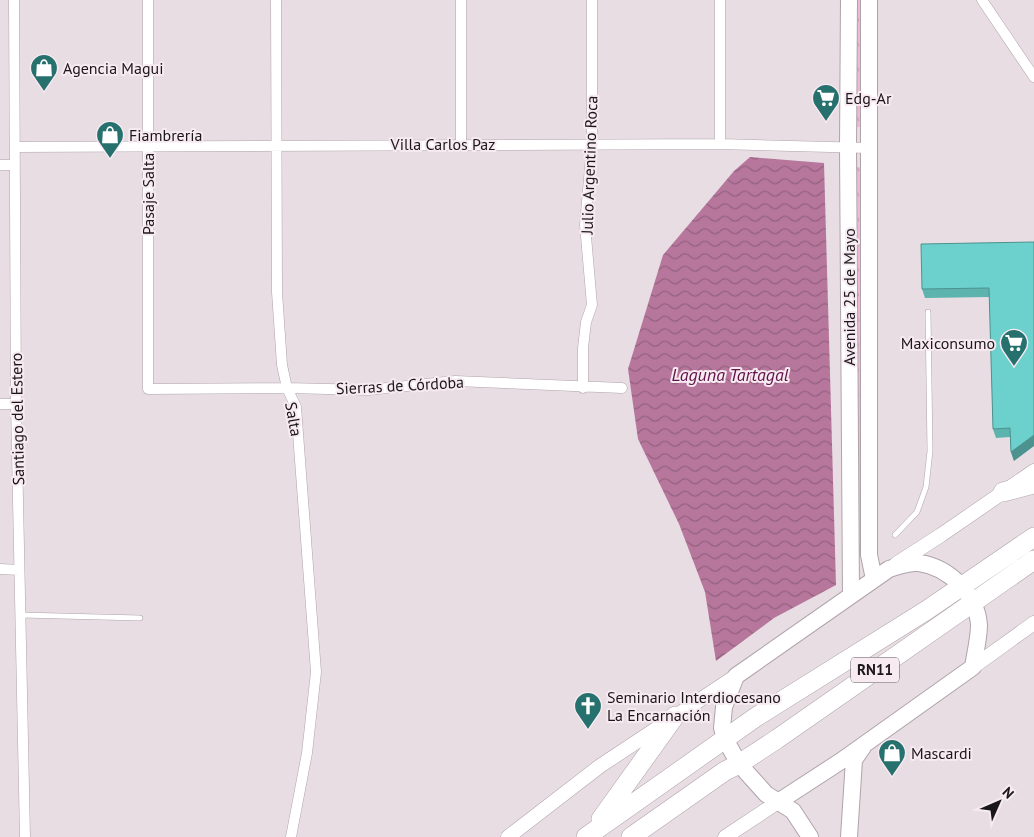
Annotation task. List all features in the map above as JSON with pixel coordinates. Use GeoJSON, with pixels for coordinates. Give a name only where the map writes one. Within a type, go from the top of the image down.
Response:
{"type":"FeatureCollection","features":[{"type":"Feature","properties":{"kind":"highway"},"geometry":{"type":"LineString","coordinates":[[1003,492],[1034,484]]}},
{"type":"Feature","properties":{"kind":"highway","name":"RN11"},"geometry":{"type":"LineString","coordinates":[[586,837],[756,717],[927,610],[1034,538]]}},
{"type":"Feature","properties":{"kind":"highway","name":"RN11"},"geometry":{"type":"LineString","coordinates":[[631,837],[1034,560]]}},
{"type":"Feature","properties":{"kind":"highway"},"geometry":{"type":"LineString","coordinates":[[586,837],[612,805],[674,716]]}},
{"type":"Feature","properties":{"kind":"main road","name":"Avenida 25 de Mayo"},"geometry":{"type":"LineString","coordinates":[[849,0],[851,595]]}},
{"type":"Feature","properties":{"kind":"main road","name":"Avenida 25 de Mayo"},"geometry":{"type":"LineString","coordinates":[[869,0],[869,556],[874,579]]}},
{"type":"Feature","properties":{"kind":"main road"},"geometry":{"type":"LineString","coordinates":[[778,802],[865,744],[973,667],[979,625],[973,602],[962,586],[936,568],[919,563],[889,569],[736,676],[724,707],[722,728],[725,739],[739,764],[759,787],[778,802],[793,811],[810,837]]}},
{"type":"Feature","properties":{"kind":"main road"},"geometry":{"type":"LineString","coordinates":[[849,837],[854,760],[865,744]]}},
{"type":"Feature","properties":{"kind":"street","name":"Santiago del Estero"},"geometry":{"type":"LineString","coordinates":[[14,0],[16,404],[25,837]]}},
{"type":"Feature","properties":{"kind":"street","name":"Pasaje Salta"},"geometry":{"type":"LineString","coordinates":[[148,0],[148,389]]}},
{"type":"Feature","properties":{"kind":"street","name":"Salta"},"geometry":{"type":"LineString","coordinates":[[276,0],[277,292],[282,366],[287,388],[296,407],[316,672],[307,754],[291,837]]}},
{"type":"Feature","properties":{"kind":"street"},"geometry":{"type":"LineString","coordinates":[[461,144],[462,0]]}},
{"type":"Feature","properties":{"kind":"street","name":"Julio Argentino Roca"},"geometry":{"type":"LineString","coordinates":[[583,388],[583,348],[586,322],[592,304],[584,225],[592,144],[592,0]]}},
{"type":"Feature","properties":{"kind":"street"},"geometry":{"type":"LineString","coordinates":[[720,0],[720,144]]}},
{"type":"Feature","properties":{"kind":"street"},"geometry":{"type":"LineString","coordinates":[[982,0],[1034,77]]}},
{"type":"Feature","properties":{"kind":"street","name":"Villa Carlos Paz"},"geometry":{"type":"LineString","coordinates":[[16,147],[720,144],[869,148]]}},
{"type":"Feature","properties":{"kind":"street"},"geometry":{"type":"LineString","coordinates":[[0,166],[15,165]]}},
{"type":"Feature","properties":{"kind":"street","name":"Sierras de Córdoba"},"geometry":{"type":"LineString","coordinates":[[148,389],[287,388],[368,390],[455,381],[583,388],[622,388]]}},
{"type":"Feature","properties":{"kind":"street"},"geometry":{"type":"LineString","coordinates":[[0,404],[16,404]]}},
{"type":"Feature","properties":{"kind":"street"},"geometry":{"type":"LineString","coordinates":[[889,569],[1034,471]]}},
{"type":"Feature","properties":{"kind":"street"},"geometry":{"type":"LineString","coordinates":[[0,569],[19,570]]}},
{"type":"Feature","properties":{"kind":"street"},"geometry":{"type":"LineString","coordinates":[[973,667],[1034,623]]}},
{"type":"Feature","properties":{"kind":"street"},"geometry":{"type":"LineString","coordinates":[[508,837],[600,766],[736,676]]}},
{"type":"Feature","properties":{"kind":"street"},"geometry":{"type":"LineString","coordinates":[[725,837],[778,802]]}},
{"type":"Feature","properties":{"kind":"lane"},"geometry":{"type":"LineString","coordinates":[[895,536],[917,512],[926,487],[930,451],[928,312]]}},
{"type":"Feature","properties":{"kind":"lane"},"geometry":{"type":"LineString","coordinates":[[21,615],[140,618]]}},
{"type":"Feature","properties":{"kind":"green space"},"geometry":{"type":"Polygon","coordinates":[[[855,0],[862,0],[861,127],[854,127],[855,0]]]}},
{"type":"Feature","properties":{"kind":"green space"},"geometry":{"type":"Polygon","coordinates":[[[857,167],[862,168],[861,558],[859,555],[857,167]]]}},
{"type":"Feature","properties":{"kind":"water","name":"Laguna Tartagal"},"geometry":{"type":"Polygon","coordinates":[[[750,157],[824,163],[836,585],[774,618],[716,661],[705,592],[679,524],[638,439],[628,369],[663,255],[734,171],[750,157]]]}},
{"type":"Feature","properties":{"kind":"building","name":"Maxiconsumo"},"geometry":{"type":"Polygon","coordinates":[[[1034,242],[1034,435],[1011,452],[1010,428],[993,429],[989,288],[922,289],[921,244],[1034,242]]]}},
{"type":"Feature","properties":{"kind":"place","name":"Agencia Magui"},"geometry":{"type":"Point","coordinates":[44,92]}},
{"type":"Feature","properties":{"kind":"place","name":"Edg-Ar"},"geometry":{"type":"Point","coordinates":[826,122]}},
{"type":"Feature","properties":{"kind":"place","name":"Fiambrería"},"geometry":{"type":"Point","coordinates":[110,159]}},
{"type":"Feature","properties":{"kind":"place","name":"Maxiconsumo"},"geometry":{"type":"Point","coordinates":[1014,367]}},
{"type":"Feature","properties":{"kind":"place","name":"Seminario Interdiocesano La Encarnación"},"geometry":{"type":"Point","coordinates":[588,730]}},
{"type":"Feature","properties":{"kind":"place","name":"Mascardi"},"geometry":{"type":"Point","coordinates":[892,777]}}]}
